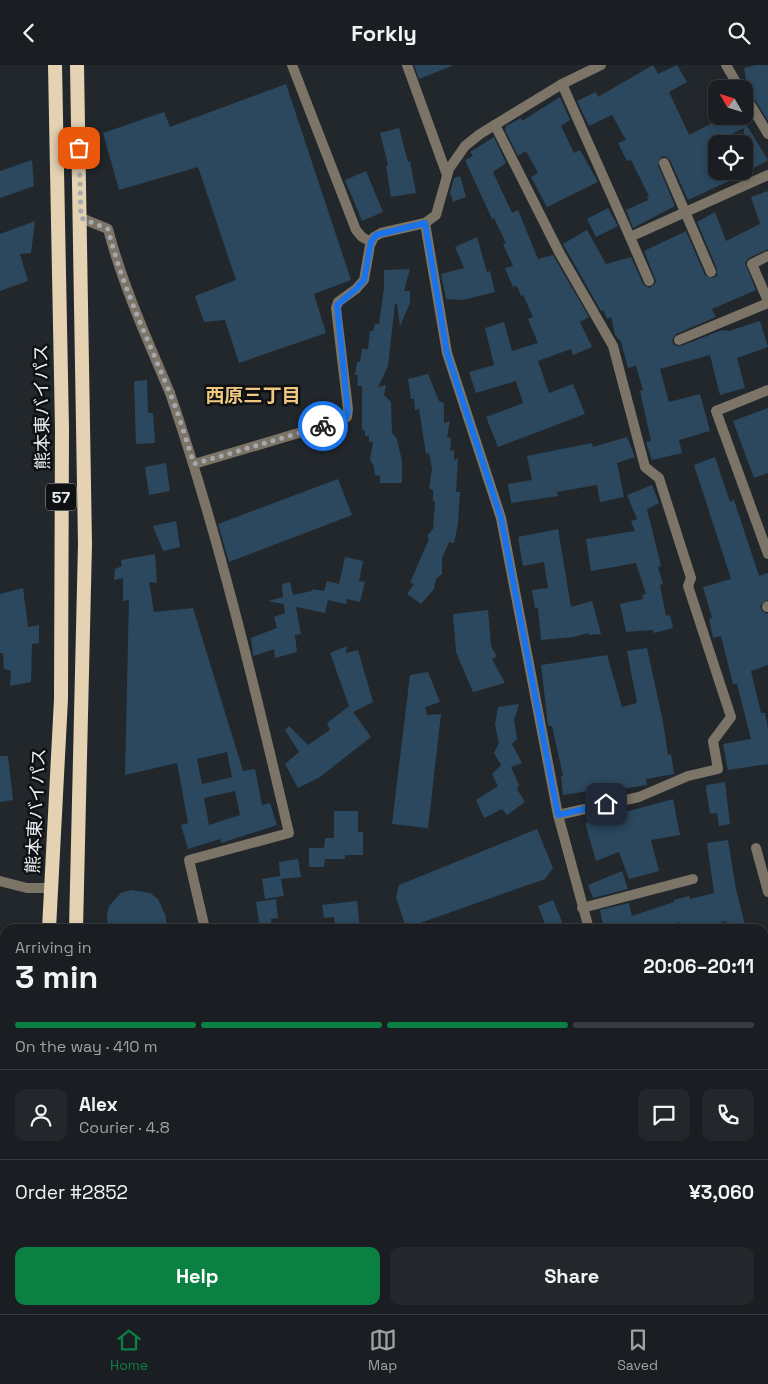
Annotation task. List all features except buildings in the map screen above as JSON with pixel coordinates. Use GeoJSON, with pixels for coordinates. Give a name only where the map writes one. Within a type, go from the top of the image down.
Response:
{"type":"FeatureCollection","features":[{"type":"Feature","properties":{"kind":"highway","name":"熊本東バイパス"},"geometry":{"type":"LineString","coordinates":[[49,924],[61,699],[62,429],[55,65]]}},
{"type":"Feature","properties":{"kind":"highway","name":"57"},"geometry":{"type":"LineString","coordinates":[[76,924],[85,544],[77,65]]}},
{"type":"Feature","properties":{"kind":"street"},"geometry":{"type":"LineString","coordinates":[[292,65],[356,230],[362,237],[371,242]]}},
{"type":"Feature","properties":{"kind":"street"},"geometry":{"type":"LineString","coordinates":[[407,65],[447,175]]}},
{"type":"Feature","properties":{"kind":"street"},"geometry":{"type":"LineString","coordinates":[[194,464],[347,417],[348,409],[336,308],[338,302],[356,289],[364,280],[371,242],[381,233],[425,223],[436,215],[447,175],[454,160],[465,146],[495,125],[562,84],[601,65]]}},
{"type":"Feature","properties":{"kind":"street"},"geometry":{"type":"LineString","coordinates":[[726,65],[735,80]]}},
{"type":"Feature","properties":{"kind":"street"},"geometry":{"type":"LineString","coordinates":[[562,84],[649,281]]}},
{"type":"Feature","properties":{"kind":"street"},"geometry":{"type":"LineString","coordinates":[[753,110],[768,134]]}},
{"type":"Feature","properties":{"kind":"street"},"geometry":{"type":"LineString","coordinates":[[495,125],[560,252],[613,346],[645,467],[659,477],[691,578],[688,586],[731,717],[714,741],[718,769],[688,775],[639,797],[558,815]]}},
{"type":"Feature","properties":{"kind":"street"},"geometry":{"type":"LineString","coordinates":[[664,163],[711,272]]}},
{"type":"Feature","properties":{"kind":"street"},"geometry":{"type":"LineString","coordinates":[[630,237],[768,175]]}},
{"type":"Feature","properties":{"kind":"street"},"geometry":{"type":"LineString","coordinates":[[81,218],[108,229],[115,257],[136,314],[170,393],[194,464],[256,695],[289,833],[189,860],[203,924]]}},
{"type":"Feature","properties":{"kind":"street"},"geometry":{"type":"LineString","coordinates":[[425,223],[447,353],[501,518],[558,815],[586,924]]}},
{"type":"Feature","properties":{"kind":"street"},"geometry":{"type":"LineString","coordinates":[[680,340],[768,302],[752,263],[768,256]]}},
{"type":"Feature","properties":{"kind":"street"},"geometry":{"type":"LineString","coordinates":[[768,390],[716,411],[768,554]]}},
{"type":"Feature","properties":{"kind":"street"},"geometry":{"type":"LineString","coordinates":[[756,848],[768,891]]}},
{"type":"Feature","properties":{"kind":"street"},"geometry":{"type":"LineString","coordinates":[[582,908],[693,879]]}},
{"type":"Feature","properties":{"kind":"street"},"geometry":{"type":"LineString","coordinates":[[0,881],[27,888],[51,888]]}},
{"type":"Feature","properties":{"kind":"way so far"},"geometry":{"type":"LineString","coordinates":[[79,148],[81,218],[108,229],[115,257],[136,314],[170,393],[194,464],[323,426]]}},
{"type":"Feature","properties":{"kind":"district","name":"西原三丁目"},"geometry":{"type":"Point","coordinates":[253,395]}},
{"type":"Feature","properties":{"kind":"route"},"geometry":{"type":"LineString","coordinates":[[323,426],[344,420],[348,413],[336,311],[338,302],[361,285],[364,280],[370,245],[376,235],[425,223],[439,317],[447,353],[501,518],[558,815],[606,804]]}}]}
